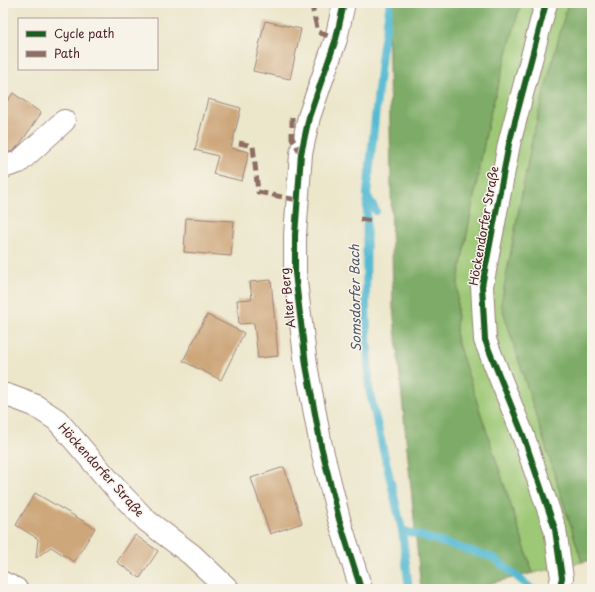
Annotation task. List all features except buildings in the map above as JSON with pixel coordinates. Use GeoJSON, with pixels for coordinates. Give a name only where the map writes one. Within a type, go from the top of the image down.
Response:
{"type":"FeatureCollection","features":[{"type":"Feature","properties":{"kind":"street","name":"Alter Berg"},"geometry":{"type":"LineString","coordinates":[[344,3],[336,39],[309,117],[301,154],[295,235],[295,273],[306,365],[321,446],[339,519],[362,589]]}},
{"type":"Feature","properties":{"kind":"street","name":"Höckendorfer Straße"},"geometry":{"type":"LineString","coordinates":[[546,3],[510,144],[482,286],[485,340],[523,435],[555,529],[562,578],[559,589]]}},
{"type":"Feature","properties":{"kind":"street"},"geometry":{"type":"LineString","coordinates":[[3,167],[19,162],[64,121]]}},
{"type":"Feature","properties":{"kind":"street","name":"Höckendorfer Straße"},"geometry":{"type":"LineString","coordinates":[[3,396],[7,395],[34,405],[57,420],[117,490],[147,521],[192,555],[228,589]]}},
{"type":"Feature","properties":{"kind":"street"},"geometry":{"type":"LineString","coordinates":[[3,583],[16,589]]}},
{"type":"Feature","properties":{"kind":"green space"},"geometry":{"type":"Polygon","coordinates":[[[388,3],[521,3],[489,118],[458,281],[456,338],[533,573],[467,589],[421,589],[393,307],[388,3]]]}},
{"type":"Feature","properties":{"kind":"green space"},"geometry":{"type":"Polygon","coordinates":[[[521,3],[568,3],[533,135],[501,304],[582,562],[533,573],[456,338],[458,281],[489,118],[521,3]]]}},
{"type":"Feature","properties":{"kind":"green space"},"geometry":{"type":"Polygon","coordinates":[[[568,3],[592,3],[592,560],[582,562],[501,304],[533,135],[568,3]]]}},
{"type":"Feature","properties":{"kind":"waterway","name":"Somsdorfer Bach"},"geometry":{"type":"LineString","coordinates":[[390,3],[382,52],[367,194],[366,307],[369,389],[402,530],[409,589]]}},
{"type":"Feature","properties":{"kind":"waterway"},"geometry":{"type":"LineString","coordinates":[[367,195],[376,211]]}},
{"type":"Feature","properties":{"kind":"waterway"},"geometry":{"type":"LineString","coordinates":[[402,530],[494,558],[532,589]]}},
{"type":"Feature","properties":{"kind":"marked path"},"geometry":{"type":"LineString","coordinates":[[314,3],[313,11],[318,32],[336,39]]}},
{"type":"Feature","properties":{"kind":"marked path"},"geometry":{"type":"LineString","coordinates":[[292,117],[292,138],[301,154]]}},
{"type":"Feature","properties":{"kind":"marked path"},"geometry":{"type":"LineString","coordinates":[[239,143],[253,146],[258,192],[297,200]]}},
{"type":"Feature","properties":{"kind":"marked path"},"geometry":{"type":"LineString","coordinates":[[360,219],[372,221]]}},
{"type":"Feature","properties":{"kind":"cycle path"},"geometry":{"type":"LineString","coordinates":[[344,3],[336,39],[309,117],[301,154],[295,235],[295,273],[306,365],[321,446],[339,519],[361,589]]}},
{"type":"Feature","properties":{"kind":"cycle path"},"geometry":{"type":"LineString","coordinates":[[546,3],[509,144],[482,286],[485,340],[523,435],[555,529],[562,578],[559,589]]}}]}
